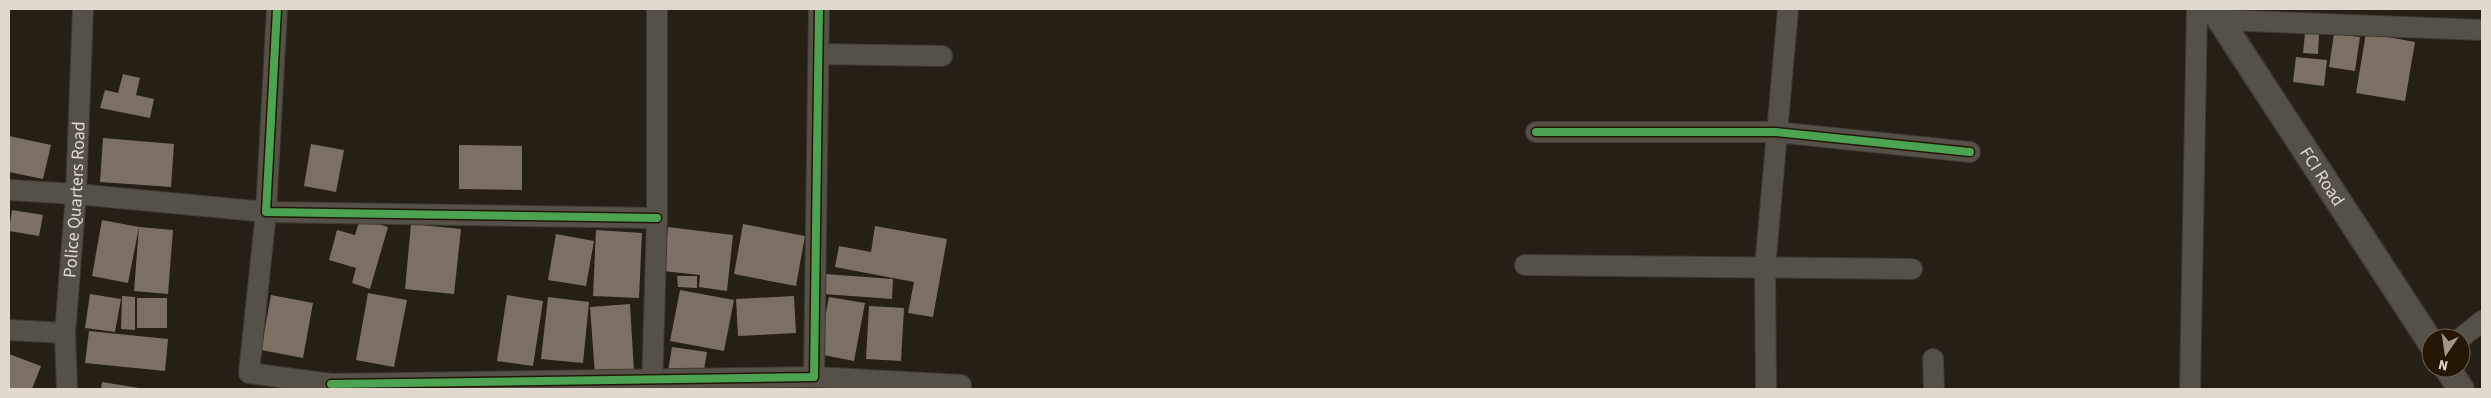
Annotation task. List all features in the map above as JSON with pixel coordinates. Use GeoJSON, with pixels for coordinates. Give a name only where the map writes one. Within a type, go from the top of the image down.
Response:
{"type":"FeatureCollection","features":[{"type":"Feature","properties":{"kind":"street","name":"Police Quarters Road"},"geometry":{"type":"LineString","coordinates":[[67,389],[65,333],[76,194],[83,9]]}},
{"type":"Feature","properties":{"kind":"street"},"geometry":{"type":"LineString","coordinates":[[277,9],[266,212],[248,373],[331,386],[652,383],[814,377],[961,385]]}},
{"type":"Feature","properties":{"kind":"street"},"geometry":{"type":"LineString","coordinates":[[652,383],[658,218],[657,9]]}},
{"type":"Feature","properties":{"kind":"street"},"geometry":{"type":"LineString","coordinates":[[814,377],[819,9]]}},
{"type":"Feature","properties":{"kind":"street"},"geometry":{"type":"LineString","coordinates":[[1766,389],[1765,268],[1788,9]]}},
{"type":"Feature","properties":{"kind":"street"},"geometry":{"type":"LineString","coordinates":[[2190,389],[2197,9]]}},
{"type":"Feature","properties":{"kind":"street"},"geometry":{"type":"LineString","coordinates":[[2217,14],[2482,30]]}},
{"type":"Feature","properties":{"kind":"street","name":"FCI Road"},"geometry":{"type":"LineString","coordinates":[[2217,14],[2421,328]]}},
{"type":"Feature","properties":{"kind":"street"},"geometry":{"type":"LineString","coordinates":[[819,54],[942,56]]}},
{"type":"Feature","properties":{"kind":"street"},"geometry":{"type":"LineString","coordinates":[[1536,132],[1776,132],[1970,152]]}},
{"type":"Feature","properties":{"kind":"street"},"geometry":{"type":"LineString","coordinates":[[9,190],[76,194],[266,212],[658,218]]}},
{"type":"Feature","properties":{"kind":"street"},"geometry":{"type":"LineString","coordinates":[[1525,265],[1912,269]]}},
{"type":"Feature","properties":{"kind":"street"},"geometry":{"type":"LineString","coordinates":[[2471,330],[2482,321]]}},
{"type":"Feature","properties":{"kind":"street"},"geometry":{"type":"LineString","coordinates":[[9,330],[65,333]]}},
{"type":"Feature","properties":{"kind":"street"},"geometry":{"type":"LineString","coordinates":[[1933,359],[1934,389]]}},
{"type":"Feature","properties":{"kind":"street"},"geometry":{"type":"LineString","coordinates":[[2454,378],[2461,389]]}},
{"type":"Feature","properties":{"kind":"building"},"geometry":{"type":"Polygon","coordinates":[[[2305,33],[2319,34],[2318,54],[2303,53],[2305,33]]]}},
{"type":"Feature","properties":{"kind":"building"},"geometry":{"type":"Polygon","coordinates":[[[2366,33],[2415,42],[2405,101],[2356,93],[2366,33]]]}},
{"type":"Feature","properties":{"kind":"building"},"geometry":{"type":"Polygon","coordinates":[[[2334,34],[2360,37],[2355,71],[2329,67],[2334,34]]]}},
{"type":"Feature","properties":{"kind":"building"},"geometry":{"type":"Polygon","coordinates":[[[2296,57],[2327,60],[2324,86],[2293,82],[2296,57]]]}},
{"type":"Feature","properties":{"kind":"building"},"geometry":{"type":"Polygon","coordinates":[[[123,74],[140,78],[136,95],[154,99],[150,118],[100,108],[105,90],[118,93],[123,74]]]}},
{"type":"Feature","properties":{"kind":"building"},"geometry":{"type":"Polygon","coordinates":[[[9,136],[51,145],[43,179],[9,172],[9,136]]]}},
{"type":"Feature","properties":{"kind":"building"},"geometry":{"type":"Polygon","coordinates":[[[103,138],[174,144],[171,187],[100,182],[103,138]]]}},
{"type":"Feature","properties":{"kind":"building"},"geometry":{"type":"Polygon","coordinates":[[[311,144],[344,150],[336,192],[304,186],[311,144]]]}},
{"type":"Feature","properties":{"kind":"building"},"geometry":{"type":"Polygon","coordinates":[[[459,145],[522,146],[522,190],[459,189],[459,145]]]}},
{"type":"Feature","properties":{"kind":"building"},"geometry":{"type":"Polygon","coordinates":[[[12,210],[43,215],[39,236],[9,231],[12,210]]]}},
{"type":"Feature","properties":{"kind":"building"},"geometry":{"type":"Polygon","coordinates":[[[360,219],[388,227],[370,289],[352,283],[356,268],[329,260],[337,230],[355,235],[360,219]]]}},
{"type":"Feature","properties":{"kind":"building"},"geometry":{"type":"Polygon","coordinates":[[[102,220],[139,227],[128,283],[92,276],[102,220]]]}},
{"type":"Feature","properties":{"kind":"building"},"geometry":{"type":"Polygon","coordinates":[[[411,224],[461,229],[454,294],[405,289],[411,224]]]}},
{"type":"Feature","properties":{"kind":"building"},"geometry":{"type":"Polygon","coordinates":[[[743,224],[805,236],[796,286],[734,274],[743,224]]]}},
{"type":"Feature","properties":{"kind":"building"},"geometry":{"type":"Polygon","coordinates":[[[875,226],[947,239],[933,317],[908,313],[914,282],[835,267],[839,246],[871,252],[875,226]]]}},
{"type":"Feature","properties":{"kind":"building"},"geometry":{"type":"Polygon","coordinates":[[[139,227],[173,230],[168,294],[134,291],[139,227]]]}},
{"type":"Feature","properties":{"kind":"building"},"geometry":{"type":"Polygon","coordinates":[[[668,227],[733,235],[727,291],[699,287],[700,275],[663,271],[668,227]]]}},
{"type":"Feature","properties":{"kind":"building"},"geometry":{"type":"Polygon","coordinates":[[[596,230],[642,233],[639,298],[593,296],[596,230]]]}},
{"type":"Feature","properties":{"kind":"building"},"geometry":{"type":"Polygon","coordinates":[[[556,234],[594,241],[586,286],[548,280],[556,234]]]}},
{"type":"Feature","properties":{"kind":"building"},"geometry":{"type":"Polygon","coordinates":[[[825,274],[893,279],[892,299],[824,294],[825,274]]]}},
{"type":"Feature","properties":{"kind":"building"},"geometry":{"type":"Polygon","coordinates":[[[677,276],[697,276],[697,288],[678,287],[677,276]]]}},
{"type":"Feature","properties":{"kind":"building"},"geometry":{"type":"Polygon","coordinates":[[[680,290],[734,300],[724,351],[670,341],[680,290]]]}},
{"type":"Feature","properties":{"kind":"building"},"geometry":{"type":"Polygon","coordinates":[[[368,293],[407,300],[394,367],[356,360],[368,293]]]}},
{"type":"Feature","properties":{"kind":"building"},"geometry":{"type":"Polygon","coordinates":[[[90,294],[121,299],[115,332],[85,328],[90,294]]]}},
{"type":"Feature","properties":{"kind":"building"},"geometry":{"type":"Polygon","coordinates":[[[271,295],[313,303],[303,358],[261,350],[271,295]]]}},
{"type":"Feature","properties":{"kind":"building"},"geometry":{"type":"Polygon","coordinates":[[[507,295],[543,301],[533,366],[497,361],[507,295]]]}},
{"type":"Feature","properties":{"kind":"building"},"geometry":{"type":"Polygon","coordinates":[[[122,296],[135,297],[135,330],[121,329],[122,296]]]}},
{"type":"Feature","properties":{"kind":"building"},"geometry":{"type":"Polygon","coordinates":[[[794,296],[796,333],[738,336],[736,299],[794,296]]]}},
{"type":"Feature","properties":{"kind":"building"},"geometry":{"type":"Polygon","coordinates":[[[548,297],[589,302],[583,363],[541,359],[548,297]]]}},
{"type":"Feature","properties":{"kind":"building"},"geometry":{"type":"Polygon","coordinates":[[[829,297],[865,303],[854,361],[818,354],[829,297]]]}},
{"type":"Feature","properties":{"kind":"building"},"geometry":{"type":"Polygon","coordinates":[[[137,298],[167,298],[167,328],[137,328],[137,298]]]}},
{"type":"Feature","properties":{"kind":"building"},"geometry":{"type":"Polygon","coordinates":[[[630,304],[634,372],[595,375],[590,307],[630,304]]]}},
{"type":"Feature","properties":{"kind":"building"},"geometry":{"type":"Polygon","coordinates":[[[869,306],[904,308],[901,361],[866,359],[869,306]]]}},
{"type":"Feature","properties":{"kind":"building"},"geometry":{"type":"Polygon","coordinates":[[[89,331],[168,339],[165,371],[85,363],[89,331]]]}},
{"type":"Feature","properties":{"kind":"building"},"geometry":{"type":"Polygon","coordinates":[[[672,347],[707,352],[703,376],[668,371],[672,347]]]}},
{"type":"Feature","properties":{"kind":"building"},"geometry":{"type":"Polygon","coordinates":[[[9,354],[41,366],[32,389],[9,389],[9,354]]]}},
{"type":"Feature","properties":{"kind":"building"},"geometry":{"type":"Polygon","coordinates":[[[102,382],[139,388],[139,389],[101,389],[102,382]]]}},
{"type":"Feature","properties":{"kind":"building"},"geometry":{"type":"Polygon","coordinates":[[[766,382],[807,387],[807,389],[765,389],[766,382]]]}},
{"type":"Feature","properties":{"kind":"cycle path"},"geometry":{"type":"LineString","coordinates":[[277,9],[266,212],[657,218]]}},
{"type":"Feature","properties":{"kind":"cycle path"},"geometry":{"type":"LineString","coordinates":[[331,384],[814,377],[819,9]]}},
{"type":"Feature","properties":{"kind":"cycle path"},"geometry":{"type":"LineString","coordinates":[[1536,132],[1776,132],[1970,152]]}}]}
